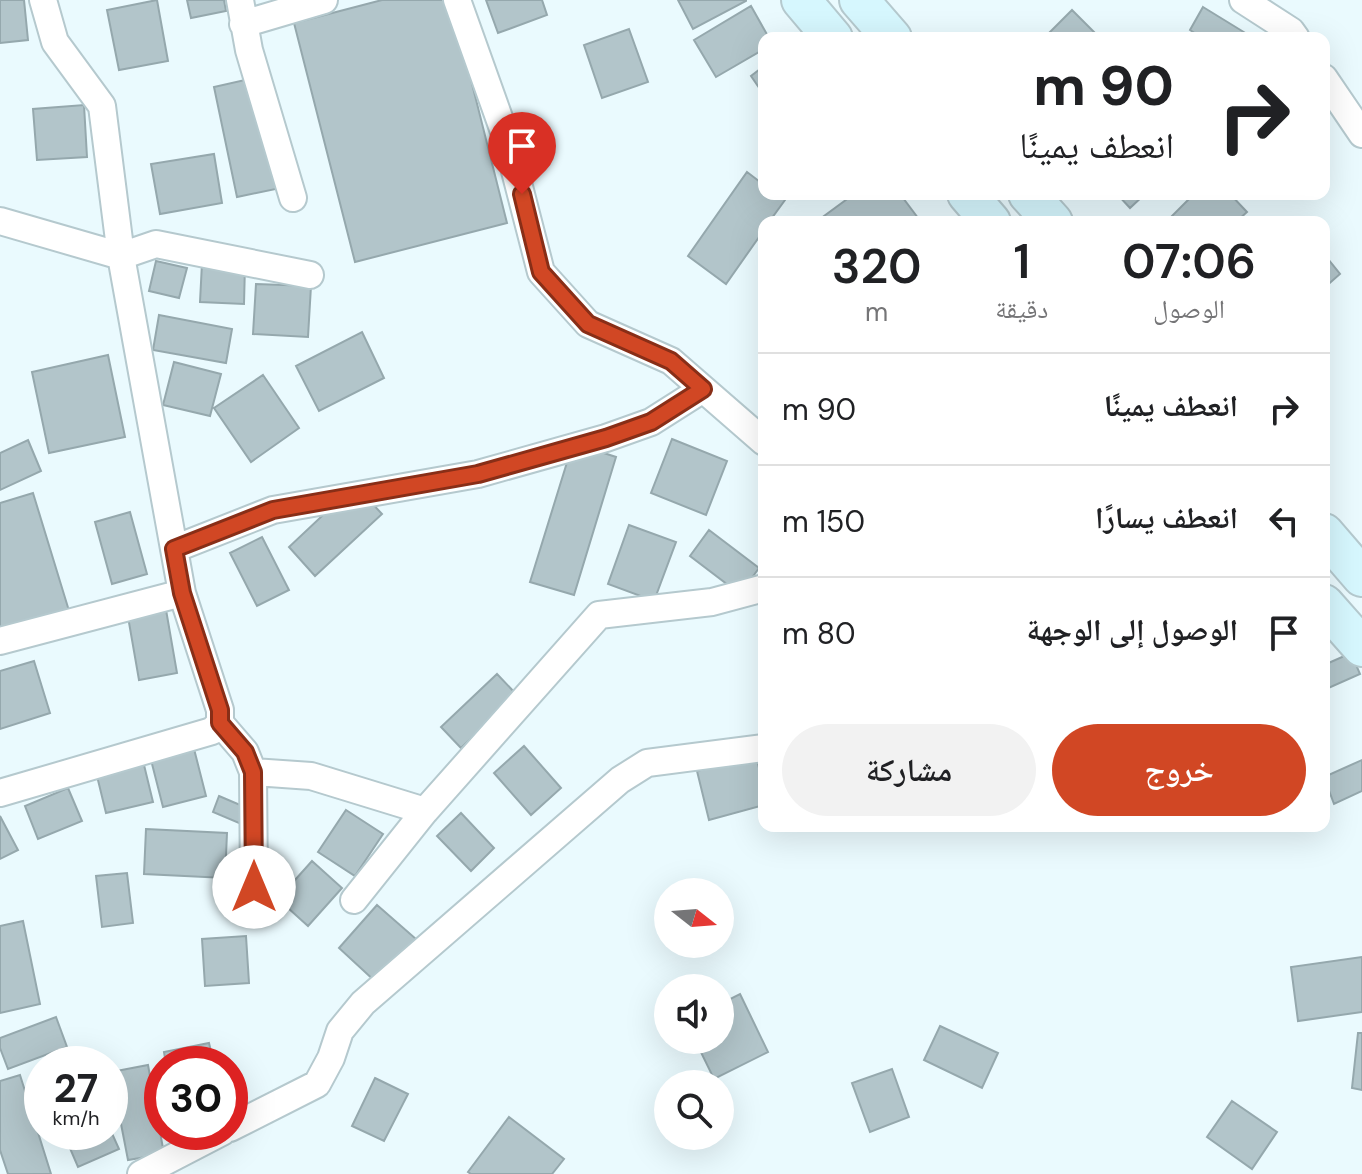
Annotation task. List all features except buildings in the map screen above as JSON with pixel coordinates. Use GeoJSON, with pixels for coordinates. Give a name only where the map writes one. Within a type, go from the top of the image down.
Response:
{"type":"FeatureCollection","features":[{"type":"Feature","properties":{"kind":"main road"},"geometry":{"type":"LineString","coordinates":[[801,0],[828,32]]}},
{"type":"Feature","properties":{"kind":"main road"},"geometry":{"type":"LineString","coordinates":[[859,0],[887,32]]}},
{"type":"Feature","properties":{"kind":"main road"},"geometry":{"type":"LineString","coordinates":[[972,200],[986,216]]}},
{"type":"Feature","properties":{"kind":"main road"},"geometry":{"type":"LineString","coordinates":[[1033,200],[1048,216]]}},
{"type":"Feature","properties":{"kind":"main road"},"geometry":{"type":"LineString","coordinates":[[1330,540],[1362,577]]}},
{"type":"Feature","properties":{"kind":"main road"},"geometry":{"type":"LineString","coordinates":[[1330,611],[1362,647]]}},
{"type":"Feature","properties":{"kind":"street"},"geometry":{"type":"LineString","coordinates":[[43,0],[55,42],[102,106],[121,256],[182,593],[220,710],[220,723],[245,752],[253,772],[254,887]]}},
{"type":"Feature","properties":{"kind":"street"},"geometry":{"type":"LineString","coordinates":[[293,198],[241,12],[324,0]]}},
{"type":"Feature","properties":{"kind":"street"},"geometry":{"type":"LineString","coordinates":[[457,0],[507,140],[541,272],[588,324],[671,361],[758,437]]}},
{"type":"Feature","properties":{"kind":"street"},"geometry":{"type":"LineString","coordinates":[[1243,0],[1292,32]]}},
{"type":"Feature","properties":{"kind":"street"},"geometry":{"type":"LineString","coordinates":[[1341,90],[1362,134]]}},
{"type":"Feature","properties":{"kind":"street"},"geometry":{"type":"LineString","coordinates":[[0,221],[121,256],[156,244],[310,275]]}},
{"type":"Feature","properties":{"kind":"street"},"geometry":{"type":"LineString","coordinates":[[174,549],[273,510],[478,474],[606,438],[651,422],[703,389]]}},
{"type":"Feature","properties":{"kind":"street"},"geometry":{"type":"LineString","coordinates":[[354,900],[425,811],[599,615],[712,602],[758,590]]}},
{"type":"Feature","properties":{"kind":"street"},"geometry":{"type":"LineString","coordinates":[[0,641],[182,593]]}},
{"type":"Feature","properties":{"kind":"street"},"geometry":{"type":"LineString","coordinates":[[0,793],[212,731],[220,723]]}},
{"type":"Feature","properties":{"kind":"street"},"geometry":{"type":"LineString","coordinates":[[248,1119],[317,1084],[331,1058],[340,1031],[363,1003],[620,780],[647,763],[758,749]]}},
{"type":"Feature","properties":{"kind":"street"},"geometry":{"type":"LineString","coordinates":[[253,772],[311,776],[425,811]]}},
{"type":"Feature","properties":{"kind":"street"},"geometry":{"type":"LineString","coordinates":[[141,1174],[187,1150]]}},
{"type":"Feature","properties":{"kind":"route"},"geometry":{"type":"LineString","coordinates":[[254,887],[253,772],[245,752],[220,723],[220,710],[182,593],[174,549],[273,510],[478,474],[606,438],[651,422],[703,389],[671,361],[588,324],[541,272],[522,194]]}}]}
